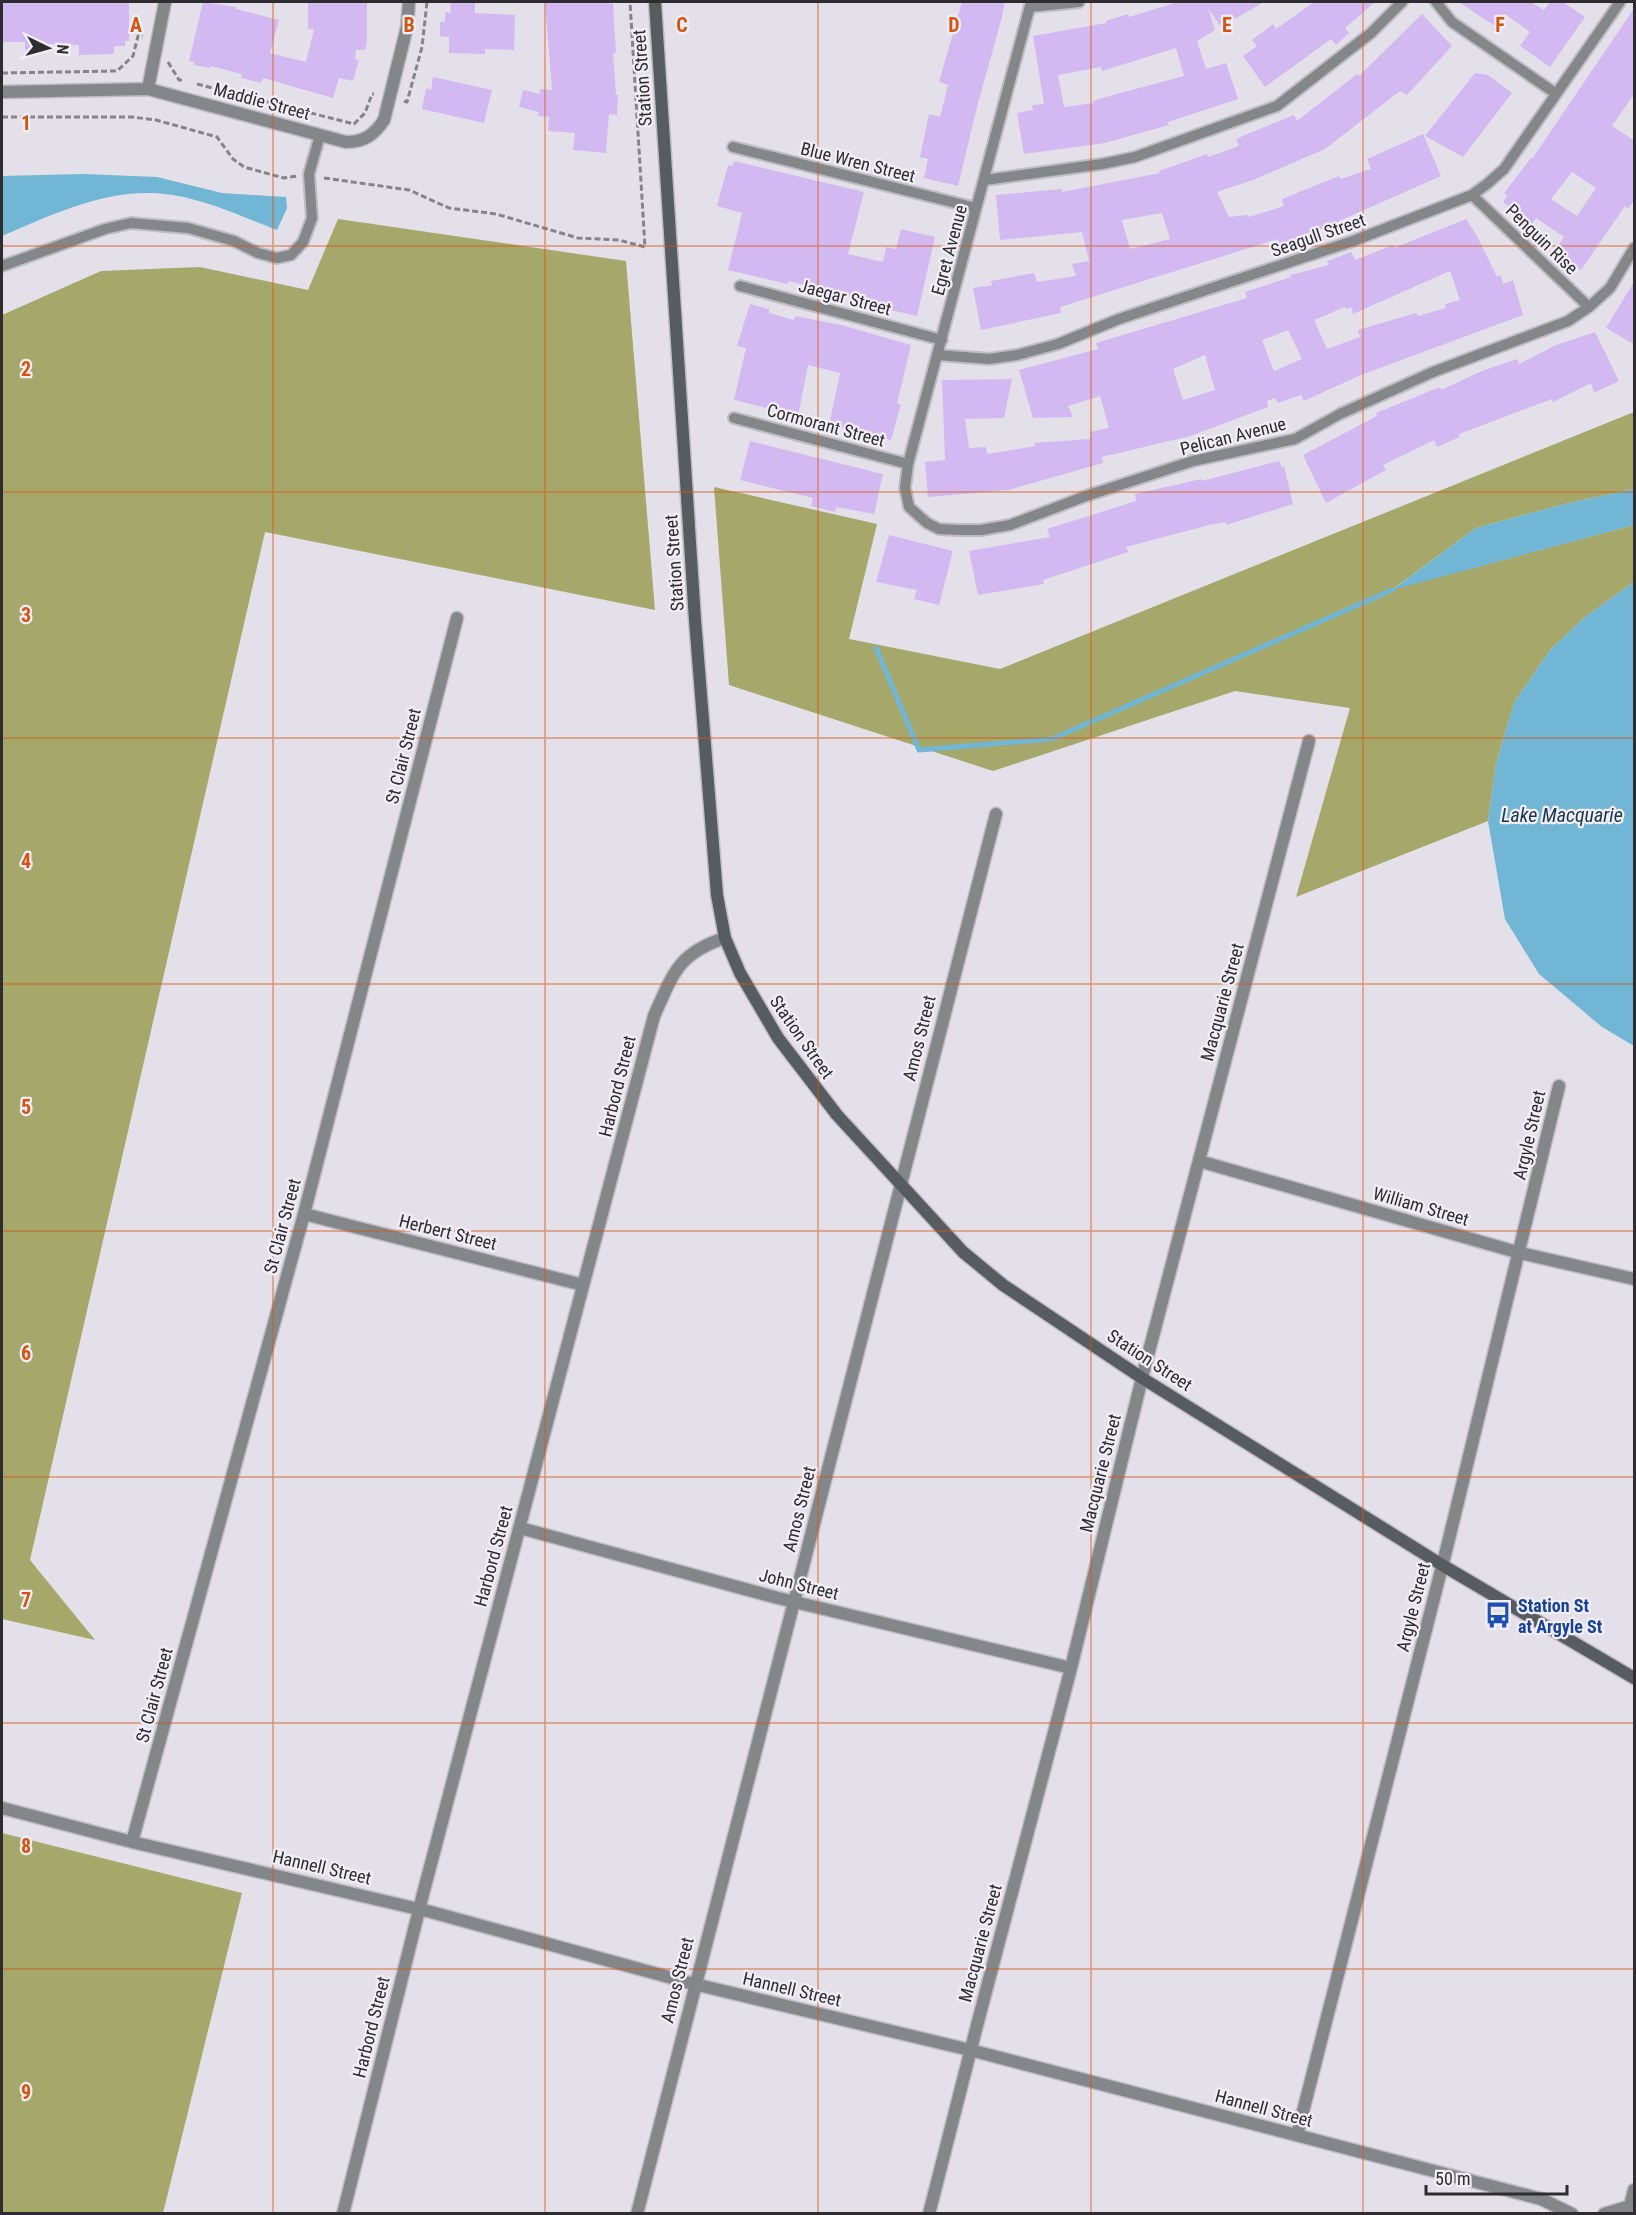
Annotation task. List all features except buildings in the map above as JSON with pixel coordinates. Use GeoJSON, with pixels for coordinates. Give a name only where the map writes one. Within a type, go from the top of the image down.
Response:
{"type":"FeatureCollection","features":[{"type":"Feature","properties":{"kind":"street"},"geometry":{"type":"LineString","coordinates":[[148,89],[165,2]]}},
{"type":"Feature","properties":{"kind":"street","name":"Maddie Street"},"geometry":{"type":"LineString","coordinates":[[2,92],[148,89],[346,142],[358,142],[377,131],[384,120],[407,27],[409,2]]}},
{"type":"Feature","properties":{"kind":"street","name":"Station Street"},"geometry":{"type":"LineString","coordinates":[[655,2],[704,751],[717,895],[725,938],[753,998],[778,1038],[837,1115],[963,1252],[1003,1285],[1142,1378],[1442,1565],[1635,1678]]}},
{"type":"Feature","properties":{"kind":"street","name":"St Clair Street"},"geometry":{"type":"LineString","coordinates":[[132,1842],[304,1214],[457,618]]}},
{"type":"Feature","properties":{"kind":"street","name":"Macquarie Street"},"geometry":{"type":"LineString","coordinates":[[929,2214],[1071,1668],[1142,1378],[1309,741]]}},
{"type":"Feature","properties":{"kind":"street","name":"Amos Street"},"geometry":{"type":"LineString","coordinates":[[637,2214],[694,1984],[996,814]]}},
{"type":"Feature","properties":{"kind":"street","name":"Harbord Street"},"geometry":{"type":"LineString","coordinates":[[342,2214],[654,1016],[670,979],[681,964],[699,948],[725,938]]}},
{"type":"Feature","properties":{"kind":"street","name":"Argyle Street"},"geometry":{"type":"LineString","coordinates":[[1297,2135],[1520,1253],[1559,1086]]}},
{"type":"Feature","properties":{"kind":"street","name":"William Street"},"geometry":{"type":"LineString","coordinates":[[1198,1161],[1520,1253],[1635,1279]]}},
{"type":"Feature","properties":{"kind":"street","name":"Herbert Street"},"geometry":{"type":"LineString","coordinates":[[304,1214],[583,1285]]}},
{"type":"Feature","properties":{"kind":"street","name":"John Street"},"geometry":{"type":"LineString","coordinates":[[519,1528],[794,1602],[1071,1668]]}},
{"type":"Feature","properties":{"kind":"street","name":"Hannell Street"},"geometry":{"type":"LineString","coordinates":[[2,1808],[132,1842],[420,1909],[694,1984],[970,2050],[1541,2199],[1572,2214]]}},
{"type":"Feature","properties":{"kind":"street"},"geometry":{"type":"LineString","coordinates":[[1604,2214],[1633,2205],[1635,2190]]}},
{"type":"Feature","properties":{"kind":"lane"},"geometry":{"type":"LineString","coordinates":[[1030,4],[1079,2]]}},
{"type":"Feature","properties":{"kind":"lane"},"geometry":{"type":"LineString","coordinates":[[985,180],[1102,164],[1135,157],[1277,106],[1371,33],[1402,2]]}},
{"type":"Feature","properties":{"kind":"lane"},"geometry":{"type":"LineString","coordinates":[[1436,2],[1452,22],[1555,93]]}},
{"type":"Feature","properties":{"kind":"lane","name":"Seagull Street"},"geometry":{"type":"LineString","coordinates":[[938,355],[989,358],[1017,355],[1058,344],[1119,319],[1353,241],[1472,195],[1504,169],[1620,2]]}},
{"type":"Feature","properties":{"kind":"lane","name":"Egret Avenue"},"geometry":{"type":"LineString","coordinates":[[909,507],[905,488],[908,464],[1030,4]]}},
{"type":"Feature","properties":{"kind":"lane"},"geometry":{"type":"LineString","coordinates":[[2,266],[105,229],[131,223],[188,228],[234,241],[258,253],[277,258],[291,255],[303,242],[312,218],[309,174],[320,135]]}},
{"type":"Feature","properties":{"kind":"lane","name":"Blue Wren Street"},"geometry":{"type":"LineString","coordinates":[[733,147],[976,208]]}},
{"type":"Feature","properties":{"kind":"lane","name":"Penguin Rise"},"geometry":{"type":"LineString","coordinates":[[1472,195],[1589,307]]}},
{"type":"Feature","properties":{"kind":"lane","name":"Pelican Avenue"},"geometry":{"type":"LineString","coordinates":[[909,507],[922,520],[939,529],[981,530],[1010,525],[1086,496],[1193,461],[1295,439],[1340,414],[1433,372],[1568,321],[1589,307],[1610,288],[1635,248]]}},
{"type":"Feature","properties":{"kind":"lane","name":"Jaegar Street"},"geometry":{"type":"LineString","coordinates":[[740,286],[942,340]]}},
{"type":"Feature","properties":{"kind":"lane","name":"Cormorant Street"},"geometry":{"type":"LineString","coordinates":[[734,418],[908,464]]}},
{"type":"Feature","properties":{"kind":"path"},"geometry":{"type":"LineString","coordinates":[[168,56],[166,60],[178,80],[354,124],[365,113],[372,94],[406,102],[422,47],[427,2]]}},
{"type":"Feature","properties":{"kind":"path"},"geometry":{"type":"LineString","coordinates":[[630,2],[645,247]]}},
{"type":"Feature","properties":{"kind":"path"},"geometry":{"type":"LineString","coordinates":[[2,73],[117,71],[133,56],[138,36],[145,37]]}},
{"type":"Feature","properties":{"kind":"green space"},"geometry":{"type":"Polygon","coordinates":[[[338,219],[626,261],[655,610],[265,532],[30,1560],[95,1640],[2,1619],[2,315],[101,271],[200,267],[308,290],[338,219]]]}},
{"type":"Feature","properties":{"kind":"green space"},"geometry":{"type":"Polygon","coordinates":[[[1634,412],[1634,489],[1565,504],[1476,528],[1393,589],[1634,525],[1634,582],[1585,617],[1550,650],[1514,703],[1496,764],[1488,821],[1296,897],[1350,708],[1235,691],[993,771],[729,685],[714,487],[877,524],[849,639],[1000,669],[1634,412]]]}},
{"type":"Feature","properties":{"kind":"green space"},"geometry":{"type":"Polygon","coordinates":[[[2,1833],[242,1893],[163,2213],[2,2213],[2,1833]]]}},
{"type":"Feature","properties":{"kind":"water"},"geometry":{"type":"Polygon","coordinates":[[[84,174],[157,177],[222,193],[286,197],[287,208],[277,230],[200,201],[173,195],[128,194],[64,210],[2,236],[2,176],[84,174]]]}},
{"type":"Feature","properties":{"kind":"water"},"geometry":{"type":"Polygon","coordinates":[[[1634,489],[1634,525],[1392,590],[1476,528],[1565,504],[1634,489]]]}},
{"type":"Feature","properties":{"kind":"water","name":"Lake Macquarie"},"geometry":{"type":"Polygon","coordinates":[[[1634,582],[1634,1046],[1602,1027],[1539,974],[1505,919],[1488,821],[1496,764],[1514,703],[1550,650],[1585,617],[1634,582]]]}},
{"type":"Feature","properties":{"kind":"waterway"},"geometry":{"type":"LineString","coordinates":[[876,648],[919,750],[1052,739],[1392,590]]}},
{"type":"Feature","properties":{"kind":"place","name":"Station St at Argyle St"},"geometry":{"type":"Point","coordinates":[1498,1615]}}]}
